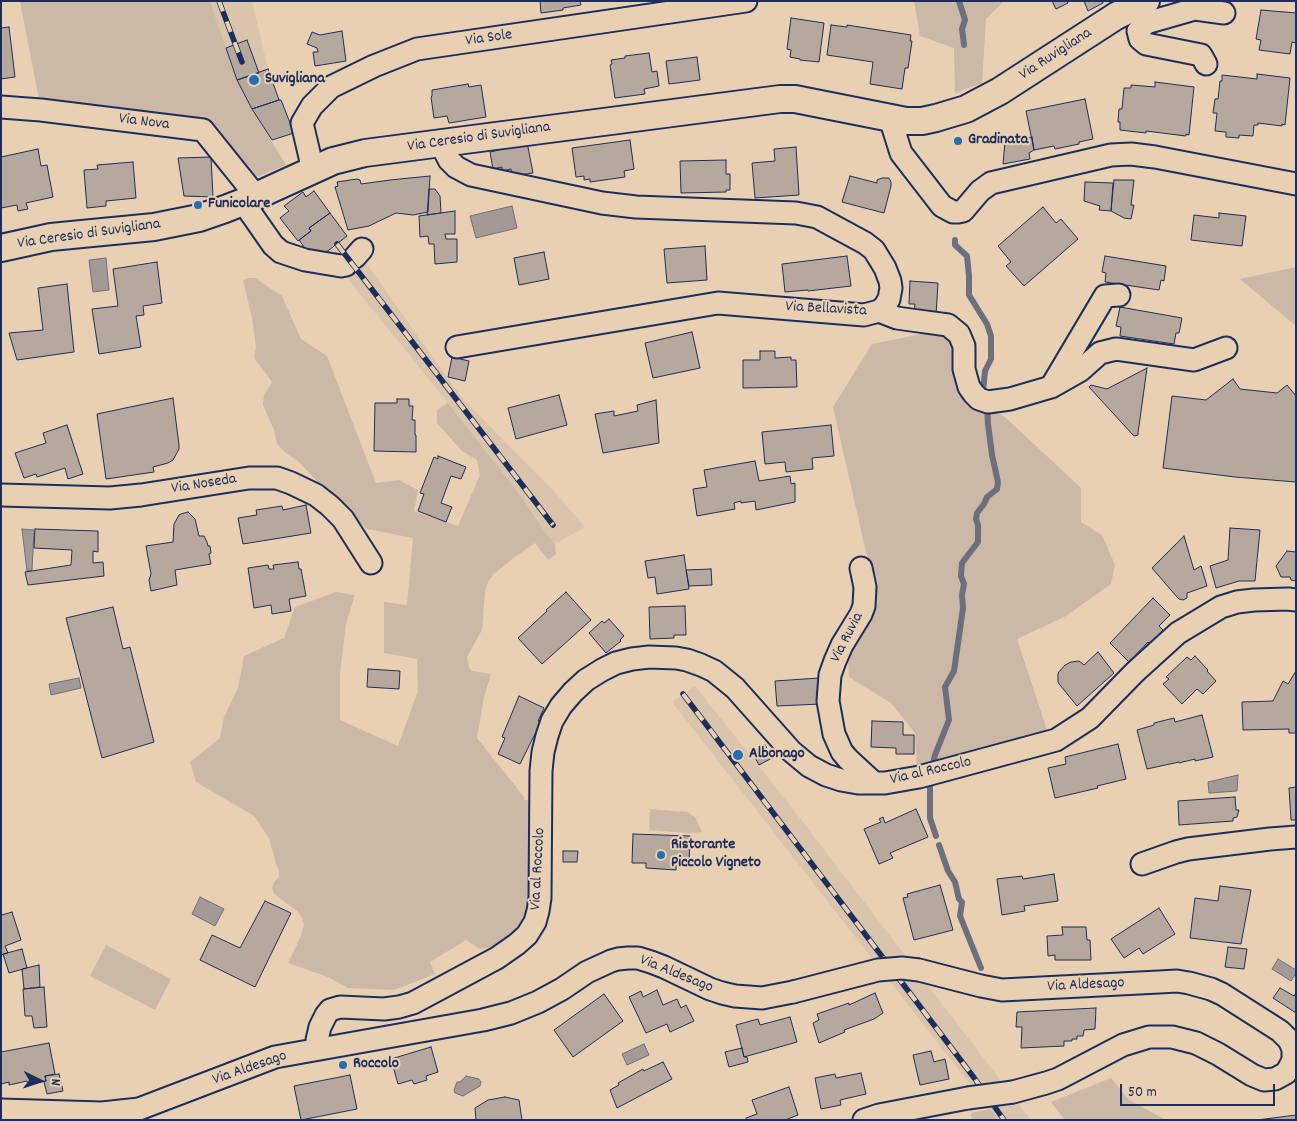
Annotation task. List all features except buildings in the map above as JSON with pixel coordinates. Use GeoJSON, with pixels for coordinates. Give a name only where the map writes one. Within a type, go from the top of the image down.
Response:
{"type":"FeatureCollection","features":[{"type":"Feature","properties":{"kind":"main road","name":"Via Ruvigliana"},"geometry":{"type":"LineString","coordinates":[[966,109],[1000,91],[1116,16],[1146,1]]}},
{"type":"Feature","properties":{"kind":"main road","name":"Via Ceresio di Suvigliana"},"geometry":{"type":"LineString","coordinates":[[1,248],[51,237],[154,227],[199,218],[250,199],[333,161],[365,153],[780,99],[809,101],[906,121],[922,121],[950,115],[966,109]]}},
{"type":"Feature","properties":{"kind":"street","name":"Via Sole"},"geometry":{"type":"LineString","coordinates":[[312,170],[302,124],[312,106],[331,87],[374,66],[417,49],[746,1]]}},
{"type":"Feature","properties":{"kind":"street"},"geometry":{"type":"LineString","coordinates":[[1206,64],[1201,55],[1146,44],[1140,39],[1138,31],[1146,23],[1194,5],[1224,13]]}},
{"type":"Feature","properties":{"kind":"street","name":"Via Nova"},"geometry":{"type":"LineString","coordinates":[[1,107],[41,110],[203,130],[250,199],[273,245],[281,252],[305,260],[341,266],[354,257]]}},
{"type":"Feature","properties":{"kind":"street"},"geometry":{"type":"LineString","coordinates":[[890,118],[901,153],[942,206],[953,212],[963,211],[967,208],[980,191],[991,183],[1110,155],[1131,154],[1155,157],[1296,184]]}},
{"type":"Feature","properties":{"kind":"street","name":"Via Bellavista"},"geometry":{"type":"LineString","coordinates":[[443,142],[445,152],[450,160],[456,167],[471,175],[602,203],[636,207],[796,213],[817,217],[865,243],[874,250],[885,268],[891,288],[889,299],[884,307],[864,315],[718,304],[457,347]]}},
{"type":"Feature","properties":{"kind":"street"},"geometry":{"type":"LineString","coordinates":[[1051,387],[1105,296],[1119,295]]}},
{"type":"Feature","properties":{"kind":"street"},"geometry":{"type":"LineString","coordinates":[[878,311],[904,319],[948,325],[959,334],[964,346],[964,369],[969,386],[974,394],[988,402],[1002,401],[1051,387],[1081,370],[1100,352],[1116,349],[1194,360],[1226,348]]}},
{"type":"Feature","properties":{"kind":"street","name":"Via Noseda"},"geometry":{"type":"LineString","coordinates":[[1,495],[110,498],[141,496],[250,478],[278,478],[291,482],[316,495],[330,506],[343,520],[371,563]]}},
{"type":"Feature","properties":{"kind":"street","name":"Via Ruvia"},"geometry":{"type":"LineString","coordinates":[[861,568],[865,587],[864,606],[835,661],[830,676],[828,701],[834,734],[842,752],[874,783]]}},
{"type":"Feature","properties":{"kind":"street","name":"Via al Roccolo"},"geometry":{"type":"LineString","coordinates":[[317,1049],[320,1027],[330,1010],[347,1007],[384,1009],[399,1007],[413,1002],[497,958],[527,935],[538,911],[540,898],[541,771],[547,736],[552,721],[561,706],[586,680],[616,663],[649,657],[676,658],[701,665],[735,688],[791,751],[809,766],[841,780],[858,783],[885,783],[919,777],[1056,740],[1090,718],[1135,672],[1178,633],[1221,607],[1237,602],[1254,600],[1296,600]]}},
{"type":"Feature","properties":{"kind":"street"},"geometry":{"type":"LineString","coordinates":[[1142,864],[1188,849],[1270,839],[1296,838]]}},
{"type":"Feature","properties":{"kind":"street","name":"Via Aldesago"},"geometry":{"type":"LineString","coordinates":[[1,1110],[140,1114],[275,1057],[483,1020],[511,1013],[544,999],[605,963],[628,958],[638,958],[651,962],[722,993],[762,998],[878,970],[902,968],[919,970],[1002,990],[1159,982],[1200,985],[1222,994],[1280,1031],[1292,1045],[1293,1069],[1275,1079],[1264,1080],[1257,1078],[1196,1043],[1172,1037],[1134,1040],[1046,1083],[1013,1092],[968,1098],[879,1115],[864,1120]]}},
{"type":"Feature","properties":{"kind":"shaded area"},"geometry":{"type":"Polygon","coordinates":[[[20,1],[210,1],[237,80],[286,165],[252,179],[203,130],[41,110],[20,1]]]}},
{"type":"Feature","properties":{"kind":"shaded area"},"geometry":{"type":"Polygon","coordinates":[[[210,1],[252,1],[268,69],[279,100],[252,109],[237,80],[210,1]]]}},
{"type":"Feature","properties":{"kind":"shaded area"},"geometry":{"type":"Polygon","coordinates":[[[914,1],[1004,1],[986,19],[982,83],[955,93],[954,48],[920,36],[914,1]]]}},
{"type":"Feature","properties":{"kind":"shaded area"},"geometry":{"type":"Polygon","coordinates":[[[512,206],[517,228],[476,238],[470,216],[512,206]]]}},
{"type":"Feature","properties":{"kind":"shaded area"},"geometry":{"type":"Polygon","coordinates":[[[347,236],[464,400],[551,488],[585,527],[555,544],[545,532],[521,496],[326,252],[347,236]]]}},
{"type":"Feature","properties":{"kind":"shaded area"},"geometry":{"type":"Polygon","coordinates":[[[106,258],[109,290],[93,292],[89,260],[106,258]]]}},
{"type":"Feature","properties":{"kind":"shaded area"},"geometry":{"type":"Polygon","coordinates":[[[1296,267],[1296,326],[1240,279],[1296,267]]]}},
{"type":"Feature","properties":{"kind":"shaded area"},"geometry":{"type":"Polygon","coordinates":[[[255,278],[282,296],[301,339],[327,356],[376,483],[399,480],[418,490],[414,511],[458,526],[480,475],[477,460],[462,451],[437,423],[437,410],[448,403],[521,496],[555,544],[556,554],[548,560],[535,543],[494,574],[488,582],[485,592],[482,630],[467,657],[469,668],[472,671],[491,674],[484,697],[477,738],[524,797],[524,800],[533,800],[534,883],[529,908],[517,928],[491,947],[480,949],[466,940],[430,962],[435,974],[394,990],[348,988],[328,977],[288,963],[301,936],[304,925],[297,911],[274,894],[272,888],[274,882],[279,877],[279,870],[269,838],[254,816],[196,782],[190,762],[220,738],[224,717],[238,688],[244,656],[284,638],[295,607],[336,592],[355,595],[346,624],[340,673],[340,720],[398,746],[418,691],[417,659],[384,653],[384,602],[407,605],[413,538],[367,529],[326,491],[299,462],[277,444],[274,430],[263,405],[264,395],[272,382],[254,358],[256,347],[252,318],[243,280],[255,278]]]}},
{"type":"Feature","properties":{"kind":"shaded area"},"geometry":{"type":"Polygon","coordinates":[[[937,331],[954,342],[967,396],[1005,417],[1081,488],[1081,522],[1102,535],[1115,565],[1111,584],[1066,616],[1017,639],[1048,733],[981,747],[973,755],[917,769],[915,733],[891,703],[849,677],[848,658],[878,584],[866,552],[833,407],[872,344],[937,331]]]}},
{"type":"Feature","properties":{"kind":"shaded area"},"geometry":{"type":"Polygon","coordinates":[[[22,529],[34,530],[32,570],[27,571],[22,529]]]}},
{"type":"Feature","properties":{"kind":"shaded area"},"geometry":{"type":"Polygon","coordinates":[[[79,678],[81,688],[51,695],[49,684],[79,678]]]}},
{"type":"Feature","properties":{"kind":"shaded area"},"geometry":{"type":"Polygon","coordinates":[[[695,686],[793,809],[1031,1120],[998,1120],[672,702],[695,686]]]}},
{"type":"Feature","properties":{"kind":"shaded area"},"geometry":{"type":"Polygon","coordinates":[[[1238,775],[1237,791],[1209,793],[1208,782],[1238,775]]]}},
{"type":"Feature","properties":{"kind":"shaded area"},"geometry":{"type":"Polygon","coordinates":[[[650,809],[687,812],[695,817],[702,832],[687,833],[649,830],[650,809]]]}},
{"type":"Feature","properties":{"kind":"shaded area"},"geometry":{"type":"Polygon","coordinates":[[[200,897],[224,909],[215,926],[192,914],[200,897]]]}},
{"type":"Feature","properties":{"kind":"shaded area"},"geometry":{"type":"Polygon","coordinates":[[[106,945],[171,979],[155,1010],[90,976],[106,945]]]}},
{"type":"Feature","properties":{"kind":"shaded area"},"geometry":{"type":"Polygon","coordinates":[[[1278,959],[1296,970],[1291,981],[1272,969],[1278,959]]]}},
{"type":"Feature","properties":{"kind":"shaded area"},"geometry":{"type":"Polygon","coordinates":[[[644,1044],[649,1055],[627,1065],[622,1054],[644,1044]]]}},
{"type":"Feature","properties":{"kind":"shaded area"},"geometry":{"type":"Polygon","coordinates":[[[466,1076],[479,1079],[481,1082],[480,1086],[463,1096],[455,1093],[454,1090],[457,1082],[460,1082],[466,1076]]]}},
{"type":"Feature","properties":{"kind":"shaded area"},"geometry":{"type":"Polygon","coordinates":[[[1111,1078],[1129,1100],[1166,1120],[1065,1120],[1051,1102],[1111,1078]]]}},
{"type":"Feature","properties":{"kind":"shaded area"},"geometry":{"type":"Polygon","coordinates":[[[990,1109],[998,1120],[972,1120],[971,1113],[990,1109]]]}},
{"type":"Feature","properties":{"kind":"waterway"},"geometry":{"type":"LineString","coordinates":[[959,1],[965,20],[962,29],[964,45]]}},
{"type":"Feature","properties":{"kind":"waterway"},"geometry":{"type":"LineString","coordinates":[[955,240],[955,245],[967,256],[969,295],[987,324],[991,336],[991,359],[985,371],[983,392],[986,395]]}},
{"type":"Feature","properties":{"kind":"waterway"},"geometry":{"type":"LineString","coordinates":[[932,768],[935,755],[949,720],[945,687],[954,671],[963,608],[962,595],[964,584],[961,576],[962,563],[978,542],[977,513],[987,497],[997,489],[998,482],[992,455],[987,405]]}},
{"type":"Feature","properties":{"kind":"waterway"},"geometry":{"type":"LineString","coordinates":[[930,778],[930,818],[936,836]]}},
{"type":"Feature","properties":{"kind":"waterway"},"geometry":{"type":"LineString","coordinates":[[939,845],[948,871],[955,882],[959,899],[962,902],[960,916],[981,968]]}},
{"type":"Feature","properties":{"kind":"railway"},"geometry":{"type":"LineString","coordinates":[[219,1],[242,62]]}},
{"type":"Feature","properties":{"kind":"railway"},"geometry":{"type":"LineString","coordinates":[[337,244],[553,525]]}},
{"type":"Feature","properties":{"kind":"railway"},"geometry":{"type":"LineString","coordinates":[[683,694],[975,1079],[1004,1120]]}},
{"type":"Feature","properties":{"kind":"place","name":"Suvigliana"},"geometry":{"type":"Point","coordinates":[254,80]}},
{"type":"Feature","properties":{"kind":"place","name":"Gradinata"},"geometry":{"type":"Point","coordinates":[958,141]}},
{"type":"Feature","properties":{"kind":"place","name":"Funicolare"},"geometry":{"type":"Point","coordinates":[198,205]}},
{"type":"Feature","properties":{"kind":"place","name":"Albonago"},"geometry":{"type":"Point","coordinates":[738,755]}},
{"type":"Feature","properties":{"kind":"place","name":"Ristorante Piccolo Vigneto"},"geometry":{"type":"Point","coordinates":[661,855]}},
{"type":"Feature","properties":{"kind":"place","name":"Roccolo"},"geometry":{"type":"Point","coordinates":[343,1065]}}]}
